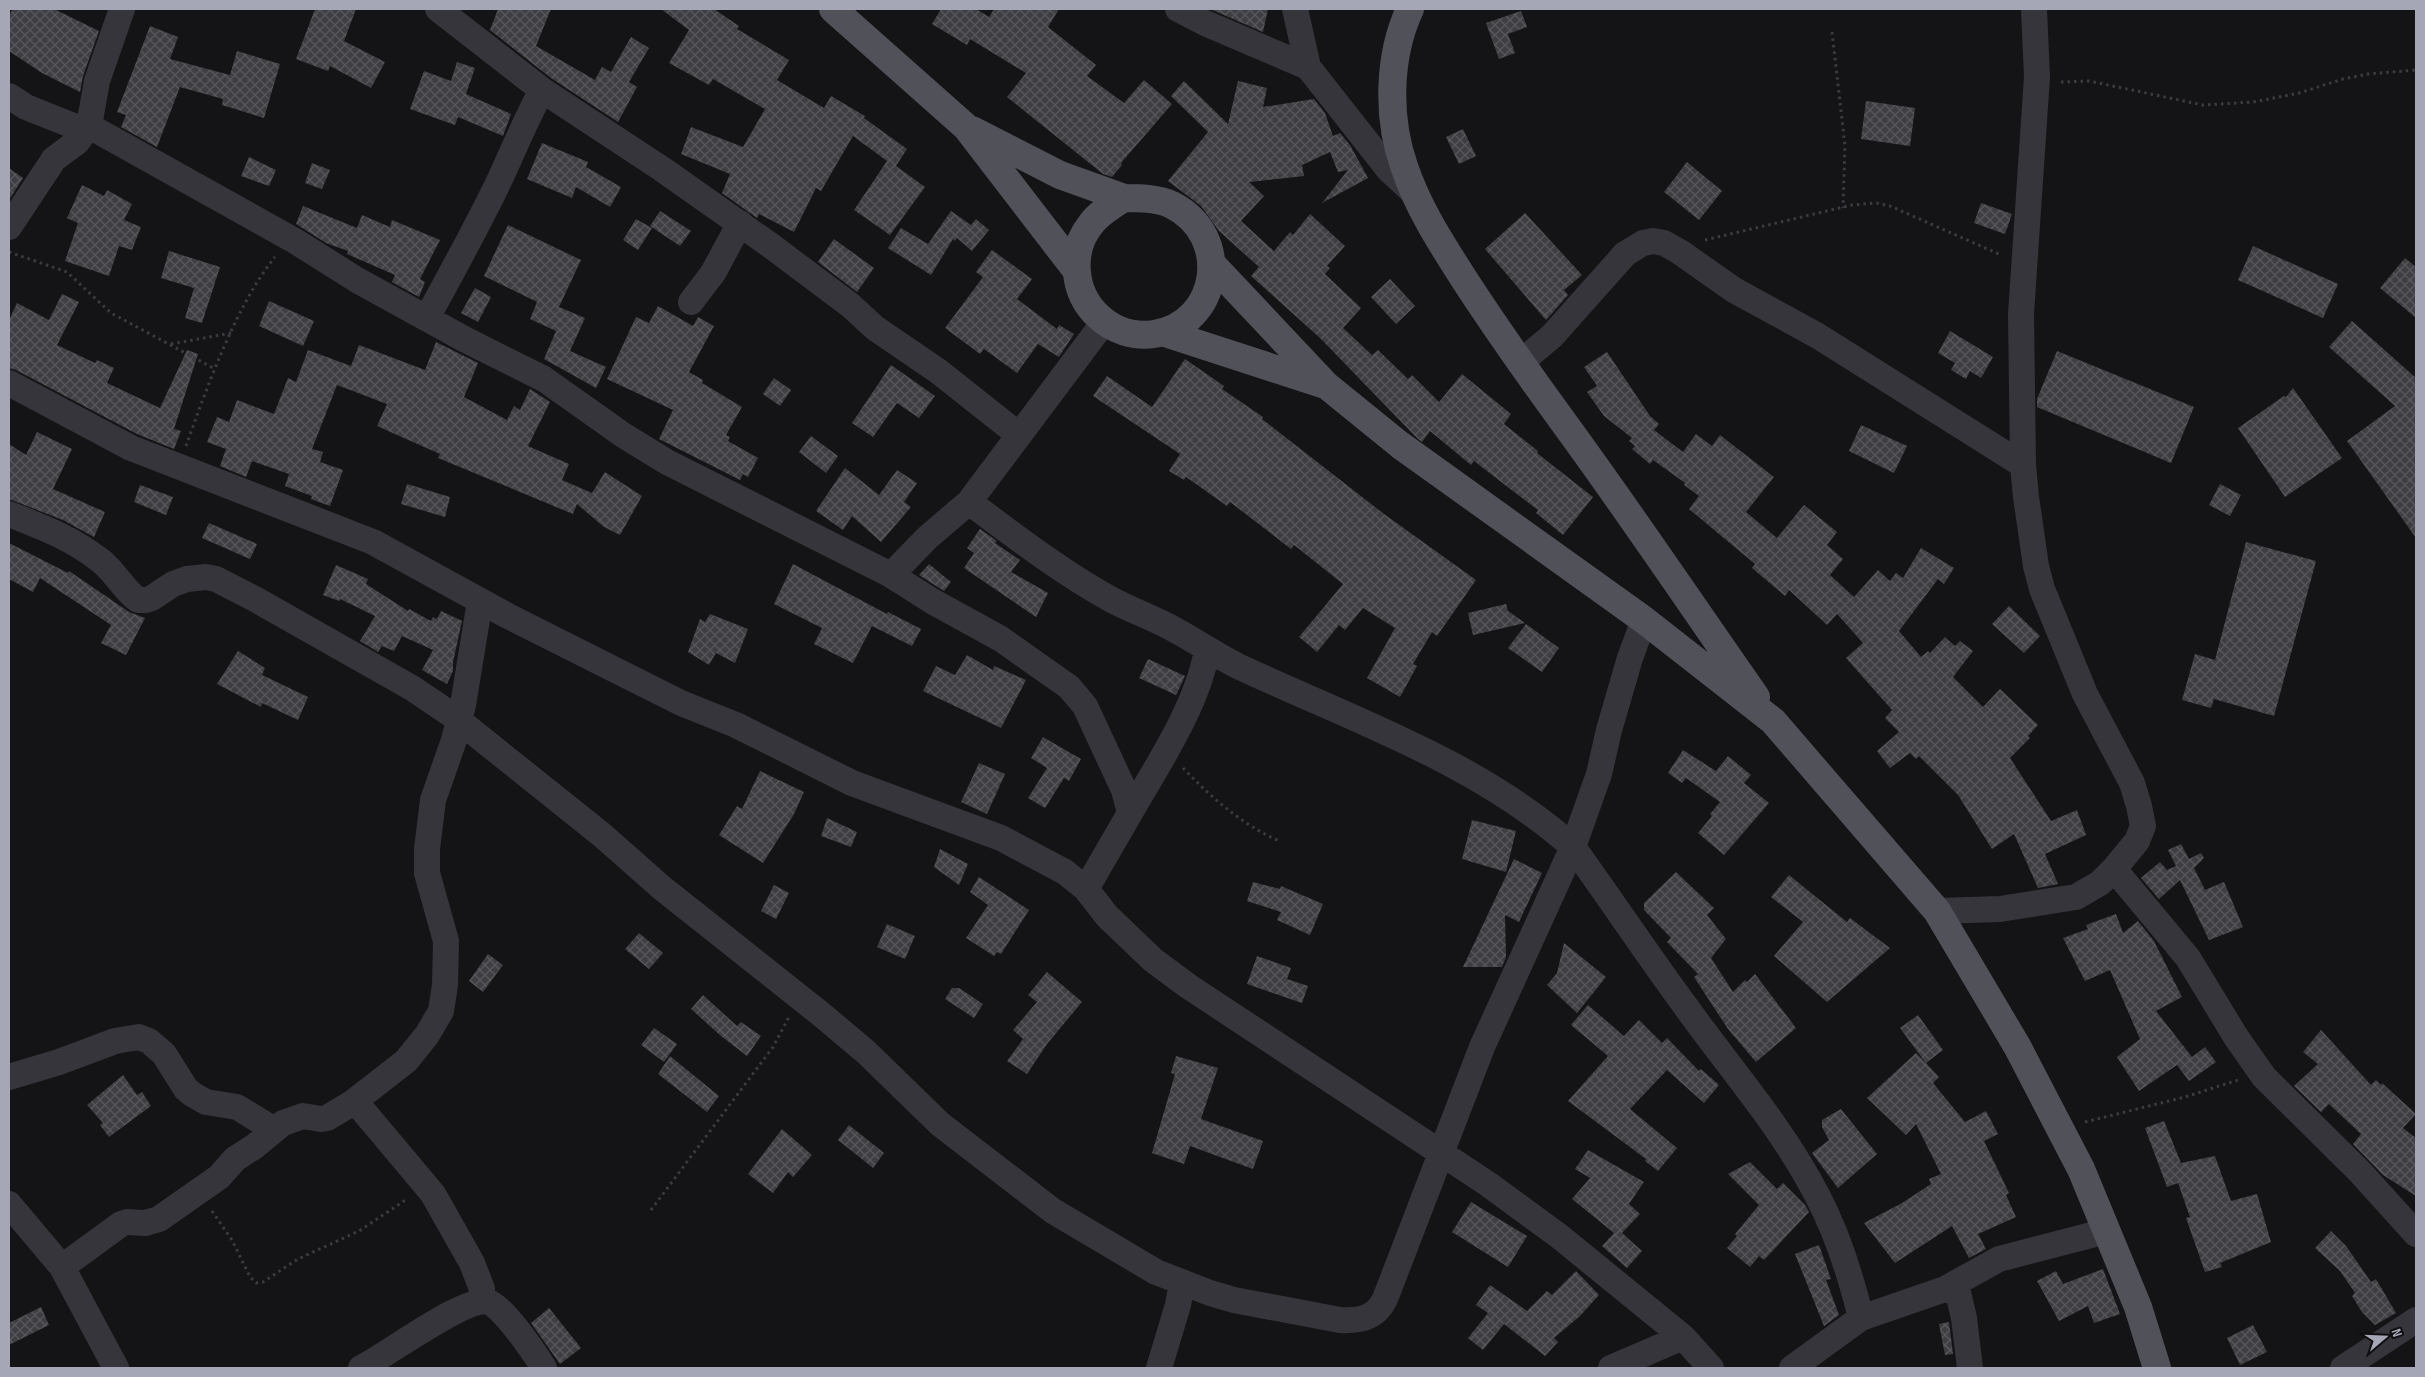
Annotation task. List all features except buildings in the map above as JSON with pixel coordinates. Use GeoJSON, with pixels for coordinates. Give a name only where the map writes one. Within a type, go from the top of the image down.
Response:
{"type":"FeatureCollection","features":[{"type":"Feature","properties":{"kind":"main road"},"geometry":{"type":"LineString","coordinates":[[833,9],[966,126],[1076,270]]}},
{"type":"Feature","properties":{"kind":"main road"},"geometry":{"type":"LineString","coordinates":[[1410,9],[1395,59],[1392,102],[1396,135],[1414,194],[1448,254],[1520,363],[1773,721],[1937,911],[2017,1046],[2081,1169],[2138,1307],[2158,1368]]}},
{"type":"Feature","properties":{"kind":"main road"},"geometry":{"type":"LineString","coordinates":[[966,126],[1060,175],[1124,198],[1156,200],[1170,204],[1184,212],[1195,222],[1204,235],[1209,249],[1211,279],[1199,307],[1188,318],[1162,332],[1147,335],[1132,334],[1117,329],[1104,322],[1093,312],[1084,299],[1076,270],[1077,254],[1081,240],[1090,224],[1124,198]]}},
{"type":"Feature","properties":{"kind":"main road"},"geometry":{"type":"LineString","coordinates":[[1211,263],[1326,385],[1400,445],[1644,620],[1773,721]]}},
{"type":"Feature","properties":{"kind":"main road"},"geometry":{"type":"LineString","coordinates":[[1162,332],[1326,385]]}},
{"type":"Feature","properties":{"kind":"street"},"geometry":{"type":"LineString","coordinates":[[9,227],[54,159],[71,148],[88,129],[97,81],[122,9]]}},
{"type":"Feature","properties":{"kind":"street"},"geometry":{"type":"LineString","coordinates":[[438,9],[542,90],[740,223],[850,305],[875,328],[938,371],[1019,436]]}},
{"type":"Feature","properties":{"kind":"street"},"geometry":{"type":"LineString","coordinates":[[1178,9],[1205,23],[1308,67]]}},
{"type":"Feature","properties":{"kind":"street"},"geometry":{"type":"LineString","coordinates":[[1295,9],[1308,67],[1389,170],[1414,194]]}},
{"type":"Feature","properties":{"kind":"street"},"geometry":{"type":"LineString","coordinates":[[1937,911],[2000,909],[2076,896],[2100,883],[2114,869],[2140,836],[2143,820],[2132,783],[2085,694],[2042,589],[2036,566],[2023,465],[2021,314],[2036,91],[2034,9]]}},
{"type":"Feature","properties":{"kind":"street"},"geometry":{"type":"LineString","coordinates":[[427,318],[472,237],[514,150],[522,125],[542,90]]}},
{"type":"Feature","properties":{"kind":"street"},"geometry":{"type":"LineString","coordinates":[[9,96],[26,107],[88,129],[295,241],[357,280],[544,379],[623,435],[667,462],[891,575],[932,602],[1001,638],[1069,687],[1085,706],[1124,790],[1130,813]]}},
{"type":"Feature","properties":{"kind":"street"},"geometry":{"type":"LineString","coordinates":[[691,302],[713,273],[740,223]]}},
{"type":"Feature","properties":{"kind":"street"},"geometry":{"type":"LineString","coordinates":[[1520,363],[1552,336],[1633,248],[1653,241],[1664,243],[1734,290],[1818,336],[2023,465]]}},
{"type":"Feature","properties":{"kind":"street"},"geometry":{"type":"LineString","coordinates":[[891,575],[927,538],[969,502],[1104,322]]}},
{"type":"Feature","properties":{"kind":"street"},"geometry":{"type":"LineString","coordinates":[[9,383],[131,448],[373,542],[480,601],[681,703],[736,725],[852,783],[1001,838],[1065,872],[1086,889],[1107,916],[1152,960],[1389,1121],[1441,1153],[1559,1236],[1683,1337],[1711,1368]]}},
{"type":"Feature","properties":{"kind":"street"},"geometry":{"type":"LineString","coordinates":[[969,502],[1042,555],[1086,585],[1114,601],[1177,631],[1242,668],[1431,753],[1506,796],[1552,828],[1573,847],[1687,1009],[1777,1130],[1800,1166],[1819,1198],[1838,1243],[1851,1277],[1861,1318]]}},
{"type":"Feature","properties":{"kind":"street"},"geometry":{"type":"LineString","coordinates":[[9,514],[46,527],[85,549],[102,561],[138,600],[152,598],[173,584],[188,579],[206,577],[229,585],[412,688],[458,720],[613,845],[656,884],[866,1052],[940,1124],[1053,1212],[1148,1267],[1182,1282],[1234,1300],[1316,1317],[1354,1320],[1376,1314],[1381,1308],[1482,1047],[1573,847],[1600,774],[1609,730],[1630,658],[1644,620]]}},
{"type":"Feature","properties":{"kind":"street"},"geometry":{"type":"LineString","coordinates":[[62,1266],[121,1224],[127,1222],[145,1223],[159,1219],[218,1177],[235,1159],[255,1146],[273,1129],[297,1117],[327,1118],[352,1103],[406,1061],[427,1034],[441,1011],[445,985],[446,941],[428,873],[427,848],[433,800],[454,740],[466,690],[480,601]]}},
{"type":"Feature","properties":{"kind":"street"},"geometry":{"type":"LineString","coordinates":[[1086,889],[1166,750],[1199,680],[1207,649]]}},
{"type":"Feature","properties":{"kind":"street"},"geometry":{"type":"LineString","coordinates":[[2114,869],[2188,958],[2258,1069],[2284,1099],[2360,1172],[2416,1234]]}},
{"type":"Feature","properties":{"kind":"street"},"geometry":{"type":"LineString","coordinates":[[9,1077],[59,1062],[115,1041],[138,1037],[149,1041],[164,1054],[186,1089],[192,1094],[206,1102],[237,1107],[273,1129]]}},
{"type":"Feature","properties":{"kind":"street"},"geometry":{"type":"LineString","coordinates":[[352,1103],[360,1106],[427,1186],[472,1263],[482,1289],[481,1301]]}},
{"type":"Feature","properties":{"kind":"street"},"geometry":{"type":"LineString","coordinates":[[9,1204],[62,1266],[116,1368]]}},
{"type":"Feature","properties":{"kind":"street"},"geometry":{"type":"LineString","coordinates":[[1792,1368],[1861,1318],[1956,1284],[2006,1257],[2107,1231]]}},
{"type":"Feature","properties":{"kind":"street"},"geometry":{"type":"LineString","coordinates":[[1160,1368],[1178,1306],[1182,1282]]}},
{"type":"Feature","properties":{"kind":"street"},"geometry":{"type":"LineString","coordinates":[[1956,1284],[1964,1318],[1970,1368]]}},
{"type":"Feature","properties":{"kind":"street"},"geometry":{"type":"LineString","coordinates":[[361,1368],[440,1319],[473,1302],[481,1301],[489,1302],[499,1310],[515,1328],[544,1368]]}},
{"type":"Feature","properties":{"kind":"street"},"geometry":{"type":"LineString","coordinates":[[2343,1368],[2416,1320]]}},
{"type":"Feature","properties":{"kind":"street"},"geometry":{"type":"LineString","coordinates":[[1611,1368],[1643,1352],[1683,1337]]}},
{"type":"Feature","properties":{"kind":"path"},"geometry":{"type":"LineString","coordinates":[[1832,32],[1840,88],[1845,146],[1843,208]]}},
{"type":"Feature","properties":{"kind":"path"},"geometry":{"type":"LineString","coordinates":[[2036,91],[2068,80],[2089,81],[2203,105],[2252,102],[2299,93],[2343,79],[2368,74],[2416,70]]}},
{"type":"Feature","properties":{"kind":"path"},"geometry":{"type":"LineString","coordinates":[[1680,252],[1724,234],[1862,203],[1890,206],[2025,266]]}},
{"type":"Feature","properties":{"kind":"path"},"geometry":{"type":"LineString","coordinates":[[180,468],[215,370],[257,282],[276,256],[295,241]]}},
{"type":"Feature","properties":{"kind":"path"},"geometry":{"type":"LineString","coordinates":[[9,252],[67,272],[111,313],[171,344],[215,370]]}},
{"type":"Feature","properties":{"kind":"path"},"geometry":{"type":"LineString","coordinates":[[171,344],[232,333]]}},
{"type":"Feature","properties":{"kind":"path"},"geometry":{"type":"LineString","coordinates":[[1166,750],[1220,804],[1261,833],[1279,842]]}},
{"type":"Feature","properties":{"kind":"path"},"geometry":{"type":"LineString","coordinates":[[650,1210],[772,1047],[798,997]]}},
{"type":"Feature","properties":{"kind":"path"},"geometry":{"type":"LineString","coordinates":[[2060,1127],[2233,1082],[2258,1069]]}},
{"type":"Feature","properties":{"kind":"path"},"geometry":{"type":"LineString","coordinates":[[200,1190],[232,1240],[250,1277],[256,1283],[263,1282],[298,1259],[359,1230],[427,1186]]}}]}
